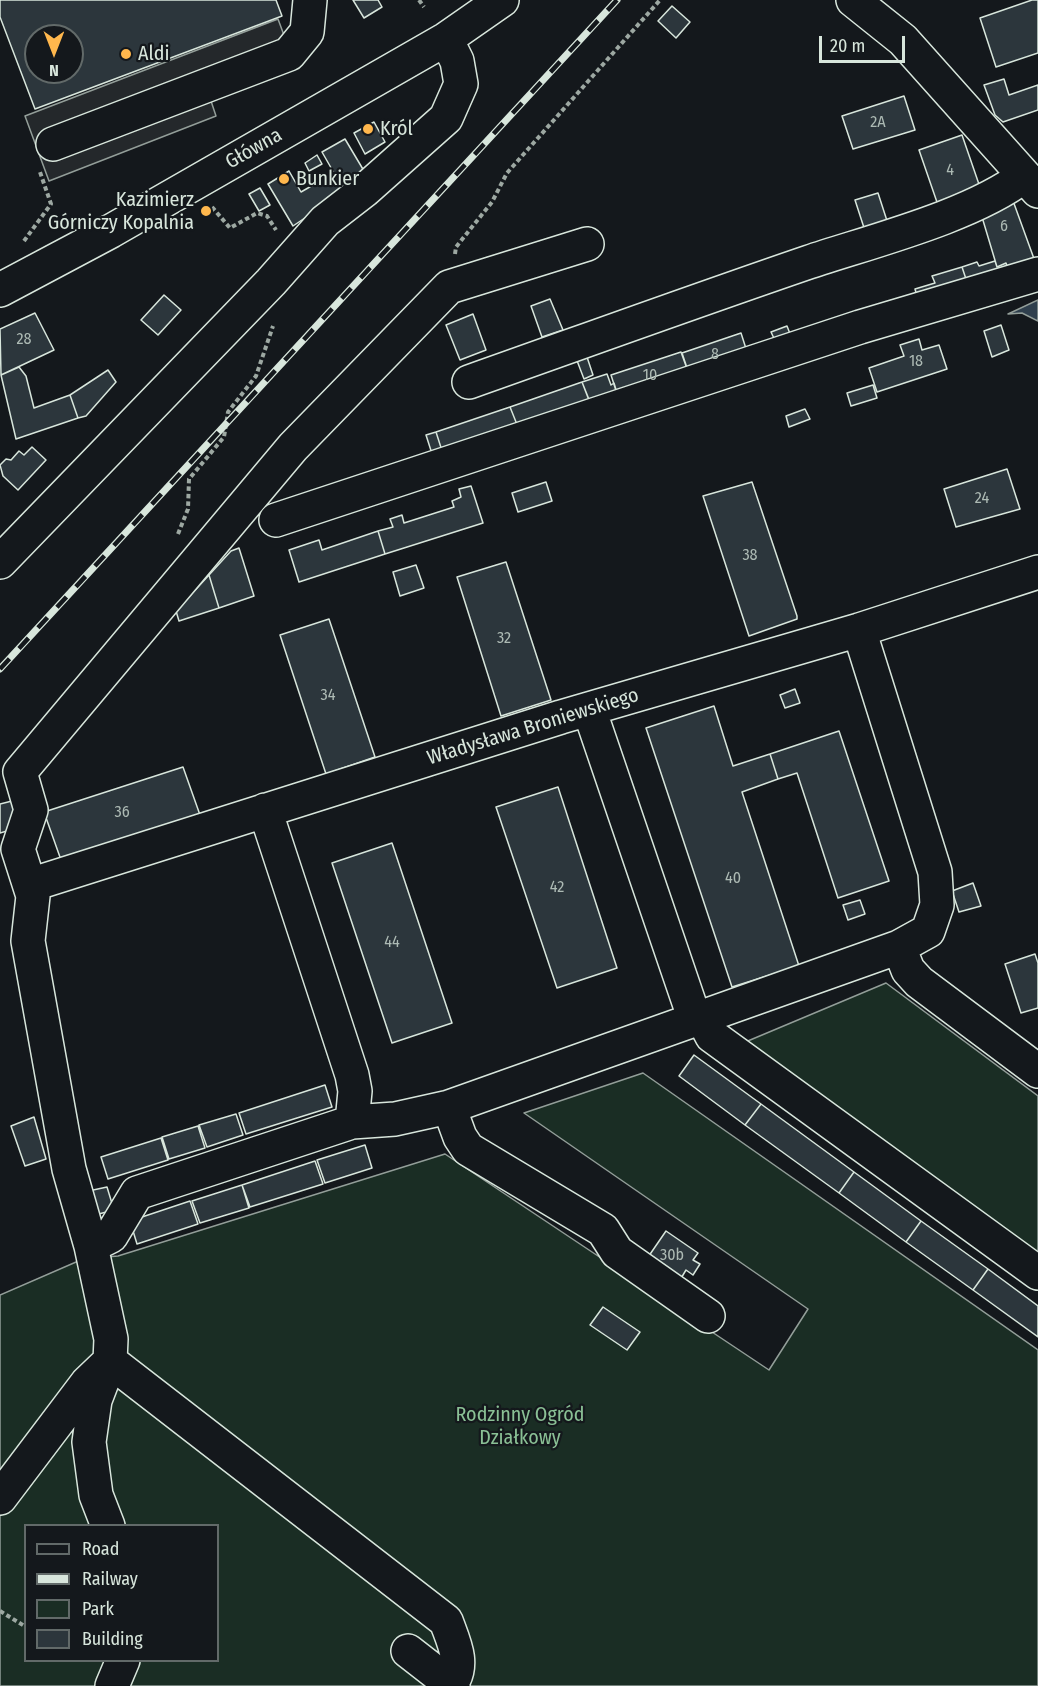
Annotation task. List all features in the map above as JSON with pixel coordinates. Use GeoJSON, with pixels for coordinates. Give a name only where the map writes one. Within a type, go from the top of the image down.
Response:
{"type":"FeatureCollection","features":[{"type":"Feature","properties":{"kind":"street"},"geometry":{"type":"LineString","coordinates":[[47,158],[289,54],[308,32],[310,0]]}},
{"type":"Feature","properties":{"kind":"street","name":"Główna"},"geometry":{"type":"LineString","coordinates":[[0,290],[111,231],[446,39],[502,0]]}},
{"type":"Feature","properties":{"kind":"street"},"geometry":{"type":"LineString","coordinates":[[853,0],[903,40],[1031,184]]}},
{"type":"Feature","properties":{"kind":"street"},"geometry":{"type":"LineString","coordinates":[[0,562],[271,282],[325,221],[446,118],[461,84],[457,61],[446,39]]}},
{"type":"Feature","properties":{"kind":"street"},"geometry":{"type":"LineString","coordinates":[[470,382],[705,297],[942,217],[1010,187],[1031,184]]}},
{"type":"Feature","properties":{"kind":"street"},"geometry":{"type":"LineString","coordinates":[[107,1524],[96,1495],[89,1442],[94,1400],[110,1361],[111,1339],[91,1246],[69,1169],[28,941],[33,896],[18,849],[31,810],[20,772],[293,447],[449,287],[587,244]]}},
{"type":"Feature","properties":{"kind":"street"},"geometry":{"type":"LineString","coordinates":[[276,520],[860,327],[1038,274]]}},
{"type":"Feature","properties":{"kind":"street","name":"Władysława Broniewskiego"},"geometry":{"type":"LineString","coordinates":[[30,885],[589,709],[858,630],[1038,572]]}},
{"type":"Feature","properties":{"kind":"street"},"geometry":{"type":"LineString","coordinates":[[91,1246],[111,1236],[136,1193],[352,1122],[395,1119],[449,1107],[899,947],[928,931],[937,905],[935,872],[858,630]]}},
{"type":"Feature","properties":{"kind":"street"},"geometry":{"type":"LineString","coordinates":[[589,709],[699,1019],[712,1036],[1038,1273]]}},
{"type":"Feature","properties":{"kind":"street"},"geometry":{"type":"LineString","coordinates":[[265,810],[352,1075],[355,1091],[352,1122]]}},
{"type":"Feature","properties":{"kind":"street"},"geometry":{"type":"LineString","coordinates":[[899,947],[908,970],[919,982],[1038,1071]]}},
{"type":"Feature","properties":{"kind":"street"},"geometry":{"type":"LineString","coordinates":[[449,1107],[460,1137],[468,1149],[603,1230],[617,1252],[708,1316]]}},
{"type":"Feature","properties":{"kind":"street"},"geometry":{"type":"LineString","coordinates":[[0,1498],[87,1383],[110,1361]]}},
{"type":"Feature","properties":{"kind":"street"},"geometry":{"type":"LineString","coordinates":[[110,1361],[446,1622],[458,1656],[458,1674],[452,1685],[408,1651]]}},
{"type":"Feature","properties":{"kind":"street"},"geometry":{"type":"LineString","coordinates":[[112,1686],[122,1662]]}},
{"type":"Feature","properties":{"kind":"path"},"geometry":{"type":"LineString","coordinates":[[419,0],[424,7]]}},
{"type":"Feature","properties":{"kind":"path"},"geometry":{"type":"LineString","coordinates":[[449,287],[456,247],[492,202],[507,173],[660,0]]}},
{"type":"Feature","properties":{"kind":"path"},"geometry":{"type":"LineString","coordinates":[[37,236],[19,248],[51,204],[47,158]]}},
{"type":"Feature","properties":{"kind":"path"},"geometry":{"type":"LineString","coordinates":[[210,203],[218,216],[230,228],[257,213],[267,216],[284,244],[294,255]]}},
{"type":"Feature","properties":{"kind":"path"},"geometry":{"type":"LineString","coordinates":[[175,542],[188,509],[189,479],[224,437],[228,412],[256,376],[277,315],[275,288],[271,282]]}},
{"type":"Feature","properties":{"kind":"path"},"geometry":{"type":"LineString","coordinates":[[0,1611],[24,1626]]}},
{"type":"Feature","properties":{"kind":"green space"},"geometry":{"type":"Polygon","coordinates":[[[886,983],[1038,1096],[1038,1261],[743,1043],[886,983]]]}},
{"type":"Feature","properties":{"kind":"green space","name":"Rodzinny Ogród Działkowy"},"geometry":{"type":"Polygon","coordinates":[[[643,1073],[1038,1350],[1038,1686],[0,1686],[0,1295],[83,1259],[118,1256],[445,1154],[769,1370],[808,1309],[524,1113],[643,1073]]]}},
{"type":"Feature","properties":{"kind":"shaded area"},"geometry":{"type":"Polygon","coordinates":[[[278,19],[295,65],[210,98],[216,116],[49,181],[25,116],[278,19]]]}},
{"type":"Feature","properties":{"kind":"water"},"geometry":{"type":"Polygon","coordinates":[[[1038,300],[1038,321],[1022,313],[1008,314],[1038,300]]]}},
{"type":"Feature","properties":{"kind":"building","name":"Aldi"},"geometry":{"type":"Polygon","coordinates":[[[0,0],[276,0],[282,16],[35,109],[25,84],[84,84],[84,24],[24,24],[24,80],[0,17],[0,0]]]}},
{"type":"Feature","properties":{"kind":"building"},"geometry":{"type":"Polygon","coordinates":[[[353,0],[378,0],[382,7],[364,18],[353,0]]]}},
{"type":"Feature","properties":{"kind":"building"},"geometry":{"type":"Polygon","coordinates":[[[1038,0],[1038,53],[996,67],[980,18],[1038,0]]]}},
{"type":"Feature","properties":{"kind":"building"},"geometry":{"type":"Polygon","coordinates":[[[672,6],[690,22],[676,38],[658,21],[672,6]]]}},
{"type":"Feature","properties":{"kind":"building"},"geometry":{"type":"Polygon","coordinates":[[[1004,79],[1009,95],[1038,85],[1038,110],[1003,122],[995,115],[984,85],[1004,79]]]}},
{"type":"Feature","properties":{"kind":"building"},"geometry":{"type":"Polygon","coordinates":[[[904,96],[915,130],[853,149],[842,116],[904,96]]]}},
{"type":"Feature","properties":{"kind":"building"},"geometry":{"type":"Polygon","coordinates":[[[374,122],[385,142],[365,154],[354,133],[374,122]]]}},
{"type":"Feature","properties":{"kind":"building"},"geometry":{"type":"Polygon","coordinates":[[[962,135],[982,193],[939,208],[919,150],[962,135]]]}},
{"type":"Feature","properties":{"kind":"building"},"geometry":{"type":"Polygon","coordinates":[[[345,139],[367,176],[293,226],[268,184],[289,171],[301,192],[334,173],[322,152],[345,139]]]}},
{"type":"Feature","properties":{"kind":"building"},"geometry":{"type":"Polygon","coordinates":[[[317,155],[322,164],[309,171],[305,163],[317,155]]]}},
{"type":"Feature","properties":{"kind":"building"},"geometry":{"type":"Polygon","coordinates":[[[260,188],[270,205],[259,211],[249,194],[260,188]]]}},
{"type":"Feature","properties":{"kind":"building"},"geometry":{"type":"Polygon","coordinates":[[[878,193],[890,230],[867,237],[855,200],[878,193]]]}},
{"type":"Feature","properties":{"kind":"building"},"geometry":{"type":"Polygon","coordinates":[[[1012,198],[1037,267],[1010,275],[1006,263],[997,267],[982,217],[1012,198]]]}},
{"type":"Feature","properties":{"kind":"building"},"geometry":{"type":"Polygon","coordinates":[[[995,261],[997,267],[1006,263],[1010,275],[969,288],[962,267],[977,262],[979,266],[995,261]]]}},
{"type":"Feature","properties":{"kind":"building"},"geometry":{"type":"Polygon","coordinates":[[[962,267],[969,288],[919,304],[915,289],[935,283],[932,276],[962,267]]]}},
{"type":"Feature","properties":{"kind":"building"},"geometry":{"type":"Polygon","coordinates":[[[164,295],[181,310],[158,335],[141,320],[164,295]]]}},
{"type":"Feature","properties":{"kind":"building"},"geometry":{"type":"Polygon","coordinates":[[[550,299],[563,330],[542,337],[531,306],[550,299]]]}},
{"type":"Feature","properties":{"kind":"building"},"geometry":{"type":"Polygon","coordinates":[[[35,313],[54,350],[1,375],[0,329],[35,313]]]}},
{"type":"Feature","properties":{"kind":"building"},"geometry":{"type":"Polygon","coordinates":[[[473,314],[486,350],[460,360],[446,325],[473,314]]]}},
{"type":"Feature","properties":{"kind":"building"},"geometry":{"type":"Polygon","coordinates":[[[1001,325],[1009,350],[992,357],[984,331],[1001,325]]]}},
{"type":"Feature","properties":{"kind":"building"},"geometry":{"type":"Polygon","coordinates":[[[787,326],[794,344],[779,349],[771,332],[787,326]]]}},
{"type":"Feature","properties":{"kind":"building"},"geometry":{"type":"Polygon","coordinates":[[[741,333],[749,358],[690,377],[682,353],[741,333]]]}},
{"type":"Feature","properties":{"kind":"building"},"geometry":{"type":"Polygon","coordinates":[[[919,339],[922,350],[939,345],[947,369],[877,392],[869,368],[904,356],[900,345],[919,339]]]}},
{"type":"Feature","properties":{"kind":"building"},"geometry":{"type":"Polygon","coordinates":[[[681,352],[690,377],[619,400],[611,375],[681,352]]]}},
{"type":"Feature","properties":{"kind":"building"},"geometry":{"type":"Polygon","coordinates":[[[586,354],[593,375],[584,379],[576,358],[586,354]]]}},
{"type":"Feature","properties":{"kind":"building"},"geometry":{"type":"Polygon","coordinates":[[[19,367],[26,376],[34,408],[70,395],[78,418],[16,439],[1,375],[19,367]]]}},
{"type":"Feature","properties":{"kind":"building"},"geometry":{"type":"Polygon","coordinates":[[[108,370],[116,382],[86,416],[78,418],[70,395],[108,370]]]}},
{"type":"Feature","properties":{"kind":"building"},"geometry":{"type":"Polygon","coordinates":[[[607,374],[611,385],[614,383],[619,400],[592,408],[582,382],[607,374]]]}},
{"type":"Feature","properties":{"kind":"building"},"geometry":{"type":"Polygon","coordinates":[[[582,382],[592,407],[520,432],[510,407],[582,382]]]}},
{"type":"Feature","properties":{"kind":"building"},"geometry":{"type":"Polygon","coordinates":[[[873,385],[877,398],[851,406],[847,393],[873,385]]]}},
{"type":"Feature","properties":{"kind":"building"},"geometry":{"type":"Polygon","coordinates":[[[510,407],[520,432],[444,457],[436,432],[510,407]]]}},
{"type":"Feature","properties":{"kind":"building"},"geometry":{"type":"Polygon","coordinates":[[[805,409],[810,419],[789,427],[786,416],[805,409]]]}},
{"type":"Feature","properties":{"kind":"building"},"geometry":{"type":"Polygon","coordinates":[[[436,432],[444,457],[434,460],[426,435],[436,432]]]}},
{"type":"Feature","properties":{"kind":"building"},"geometry":{"type":"Polygon","coordinates":[[[32,447],[46,460],[18,490],[3,476],[0,465],[6,459],[11,460],[19,451],[24,455],[32,447]]]}},
{"type":"Feature","properties":{"kind":"building"},"geometry":{"type":"Polygon","coordinates":[[[1007,469],[1020,509],[956,527],[944,489],[1007,469]]]}},
{"type":"Feature","properties":{"kind":"building"},"geometry":{"type":"Polygon","coordinates":[[[546,482],[552,501],[518,512],[512,493],[546,482]]]}},
{"type":"Feature","properties":{"kind":"building"},"geometry":{"type":"Polygon","coordinates":[[[752,482],[797,619],[749,636],[703,496],[752,482]]]}},
{"type":"Feature","properties":{"kind":"building"},"geometry":{"type":"Polygon","coordinates":[[[471,486],[483,523],[385,554],[378,531],[393,527],[390,519],[402,515],[404,523],[454,507],[452,501],[461,497],[459,489],[471,486]]]}},
{"type":"Feature","properties":{"kind":"building"},"geometry":{"type":"Polygon","coordinates":[[[378,531],[385,554],[299,582],[289,550],[319,540],[322,550],[378,531]]]}},
{"type":"Feature","properties":{"kind":"building"},"geometry":{"type":"Polygon","coordinates":[[[239,548],[254,596],[219,608],[209,575],[231,551],[239,548]]]}},
{"type":"Feature","properties":{"kind":"building"},"geometry":{"type":"Polygon","coordinates":[[[506,562],[551,700],[501,716],[457,577],[506,562]]]}},
{"type":"Feature","properties":{"kind":"building"},"geometry":{"type":"Polygon","coordinates":[[[416,565],[424,588],[400,596],[393,572],[416,565]]]}},
{"type":"Feature","properties":{"kind":"building"},"geometry":{"type":"Polygon","coordinates":[[[209,575],[219,608],[179,621],[176,611],[209,575]]]}},
{"type":"Feature","properties":{"kind":"building"},"geometry":{"type":"Polygon","coordinates":[[[329,619],[375,757],[326,774],[280,635],[329,619]]]}},
{"type":"Feature","properties":{"kind":"building"},"geometry":{"type":"Polygon","coordinates":[[[795,689],[800,703],[785,708],[780,695],[795,689]]]}},
{"type":"Feature","properties":{"kind":"building"},"geometry":{"type":"Polygon","coordinates":[[[714,706],[733,766],[770,754],[778,779],[742,792],[799,966],[732,987],[646,728],[714,706]]]}},
{"type":"Feature","properties":{"kind":"building"},"geometry":{"type":"Polygon","coordinates":[[[839,731],[889,881],[838,898],[797,773],[778,779],[770,754],[839,731]]]}},
{"type":"Feature","properties":{"kind":"building"},"geometry":{"type":"Polygon","coordinates":[[[183,767],[200,815],[61,860],[44,812],[183,767]]]}},
{"type":"Feature","properties":{"kind":"building"},"geometry":{"type":"Polygon","coordinates":[[[558,787],[617,968],[557,988],[496,807],[558,787]]]}},
{"type":"Feature","properties":{"kind":"building"},"geometry":{"type":"Polygon","coordinates":[[[12,801],[20,827],[0,833],[0,804],[12,801]]]}},
{"type":"Feature","properties":{"kind":"building"},"geometry":{"type":"Polygon","coordinates":[[[392,843],[452,1023],[392,1043],[332,863],[392,843]]]}},
{"type":"Feature","properties":{"kind":"building"},"geometry":{"type":"Polygon","coordinates":[[[973,883],[981,906],[959,912],[952,891],[973,883]]]}},
{"type":"Feature","properties":{"kind":"building"},"geometry":{"type":"Polygon","coordinates":[[[860,900],[865,914],[848,920],[843,905],[860,900]]]}},
{"type":"Feature","properties":{"kind":"building"},"geometry":{"type":"Polygon","coordinates":[[[1035,954],[1038,963],[1038,1008],[1021,1013],[1005,964],[1035,954]]]}},
{"type":"Feature","properties":{"kind":"building"},"geometry":{"type":"Polygon","coordinates":[[[694,1055],[761,1104],[745,1125],[679,1076],[694,1055]]]}},
{"type":"Feature","properties":{"kind":"building"},"geometry":{"type":"Polygon","coordinates":[[[325,1085],[332,1107],[246,1134],[239,1113],[325,1085]]]}},
{"type":"Feature","properties":{"kind":"building"},"geometry":{"type":"Polygon","coordinates":[[[761,1104],[854,1172],[839,1193],[745,1125],[761,1104]]]}},
{"type":"Feature","properties":{"kind":"building"},"geometry":{"type":"Polygon","coordinates":[[[236,1114],[243,1135],[207,1147],[199,1125],[236,1114]]]}},
{"type":"Feature","properties":{"kind":"building"},"geometry":{"type":"Polygon","coordinates":[[[34,1117],[46,1159],[25,1166],[11,1126],[34,1117]]]}},
{"type":"Feature","properties":{"kind":"building"},"geometry":{"type":"Polygon","coordinates":[[[198,1126],[205,1148],[169,1159],[162,1137],[198,1126]]]}},
{"type":"Feature","properties":{"kind":"building"},"geometry":{"type":"Polygon","coordinates":[[[161,1138],[168,1160],[108,1179],[101,1157],[161,1138]]]}},
{"type":"Feature","properties":{"kind":"building"},"geometry":{"type":"Polygon","coordinates":[[[365,1145],[372,1168],[325,1183],[317,1160],[365,1145]]]}},
{"type":"Feature","properties":{"kind":"building"},"geometry":{"type":"Polygon","coordinates":[[[315,1161],[323,1184],[250,1207],[242,1185],[315,1161]]]}},
{"type":"Feature","properties":{"kind":"building"},"geometry":{"type":"Polygon","coordinates":[[[854,1172],[921,1221],[906,1242],[839,1193],[854,1172]]]}},
{"type":"Feature","properties":{"kind":"building"},"geometry":{"type":"Polygon","coordinates":[[[242,1185],[249,1208],[200,1223],[192,1201],[242,1185]]]}},
{"type":"Feature","properties":{"kind":"building"},"geometry":{"type":"Polygon","coordinates":[[[107,1187],[114,1210],[91,1216],[84,1192],[107,1187]]]}},
{"type":"Feature","properties":{"kind":"building"},"geometry":{"type":"Polygon","coordinates":[[[190,1201],[198,1224],[137,1244],[130,1221],[190,1201]]]}},
{"type":"Feature","properties":{"kind":"building"},"geometry":{"type":"Polygon","coordinates":[[[921,1221],[988,1269],[973,1290],[906,1242],[921,1221]]]}},
{"type":"Feature","properties":{"kind":"building"},"geometry":{"type":"Polygon","coordinates":[[[666,1231],[698,1253],[693,1260],[700,1264],[693,1275],[686,1270],[677,1285],[644,1263],[666,1231]]]}},
{"type":"Feature","properties":{"kind":"building"},"geometry":{"type":"Polygon","coordinates":[[[988,1269],[1038,1306],[1038,1337],[973,1290],[988,1269]]]}},
{"type":"Feature","properties":{"kind":"building"},"geometry":{"type":"Polygon","coordinates":[[[603,1307],[640,1332],[627,1350],[590,1325],[603,1307]]]}},
{"type":"Feature","properties":{"kind":"railway"},"geometry":{"type":"LineString","coordinates":[[0,669],[617,0]]}},
{"type":"Feature","properties":{"kind":"place","name":"Aldi"},"geometry":{"type":"Point","coordinates":[126,54]}},
{"type":"Feature","properties":{"kind":"place","name":"Król"},"geometry":{"type":"Point","coordinates":[368,129]}},
{"type":"Feature","properties":{"kind":"place","name":"Bunkier"},"geometry":{"type":"Point","coordinates":[284,179]}},
{"type":"Feature","properties":{"kind":"place","name":"Kazimierz Górniczy Kopalnia"},"geometry":{"type":"Point","coordinates":[206,211]}}]}
